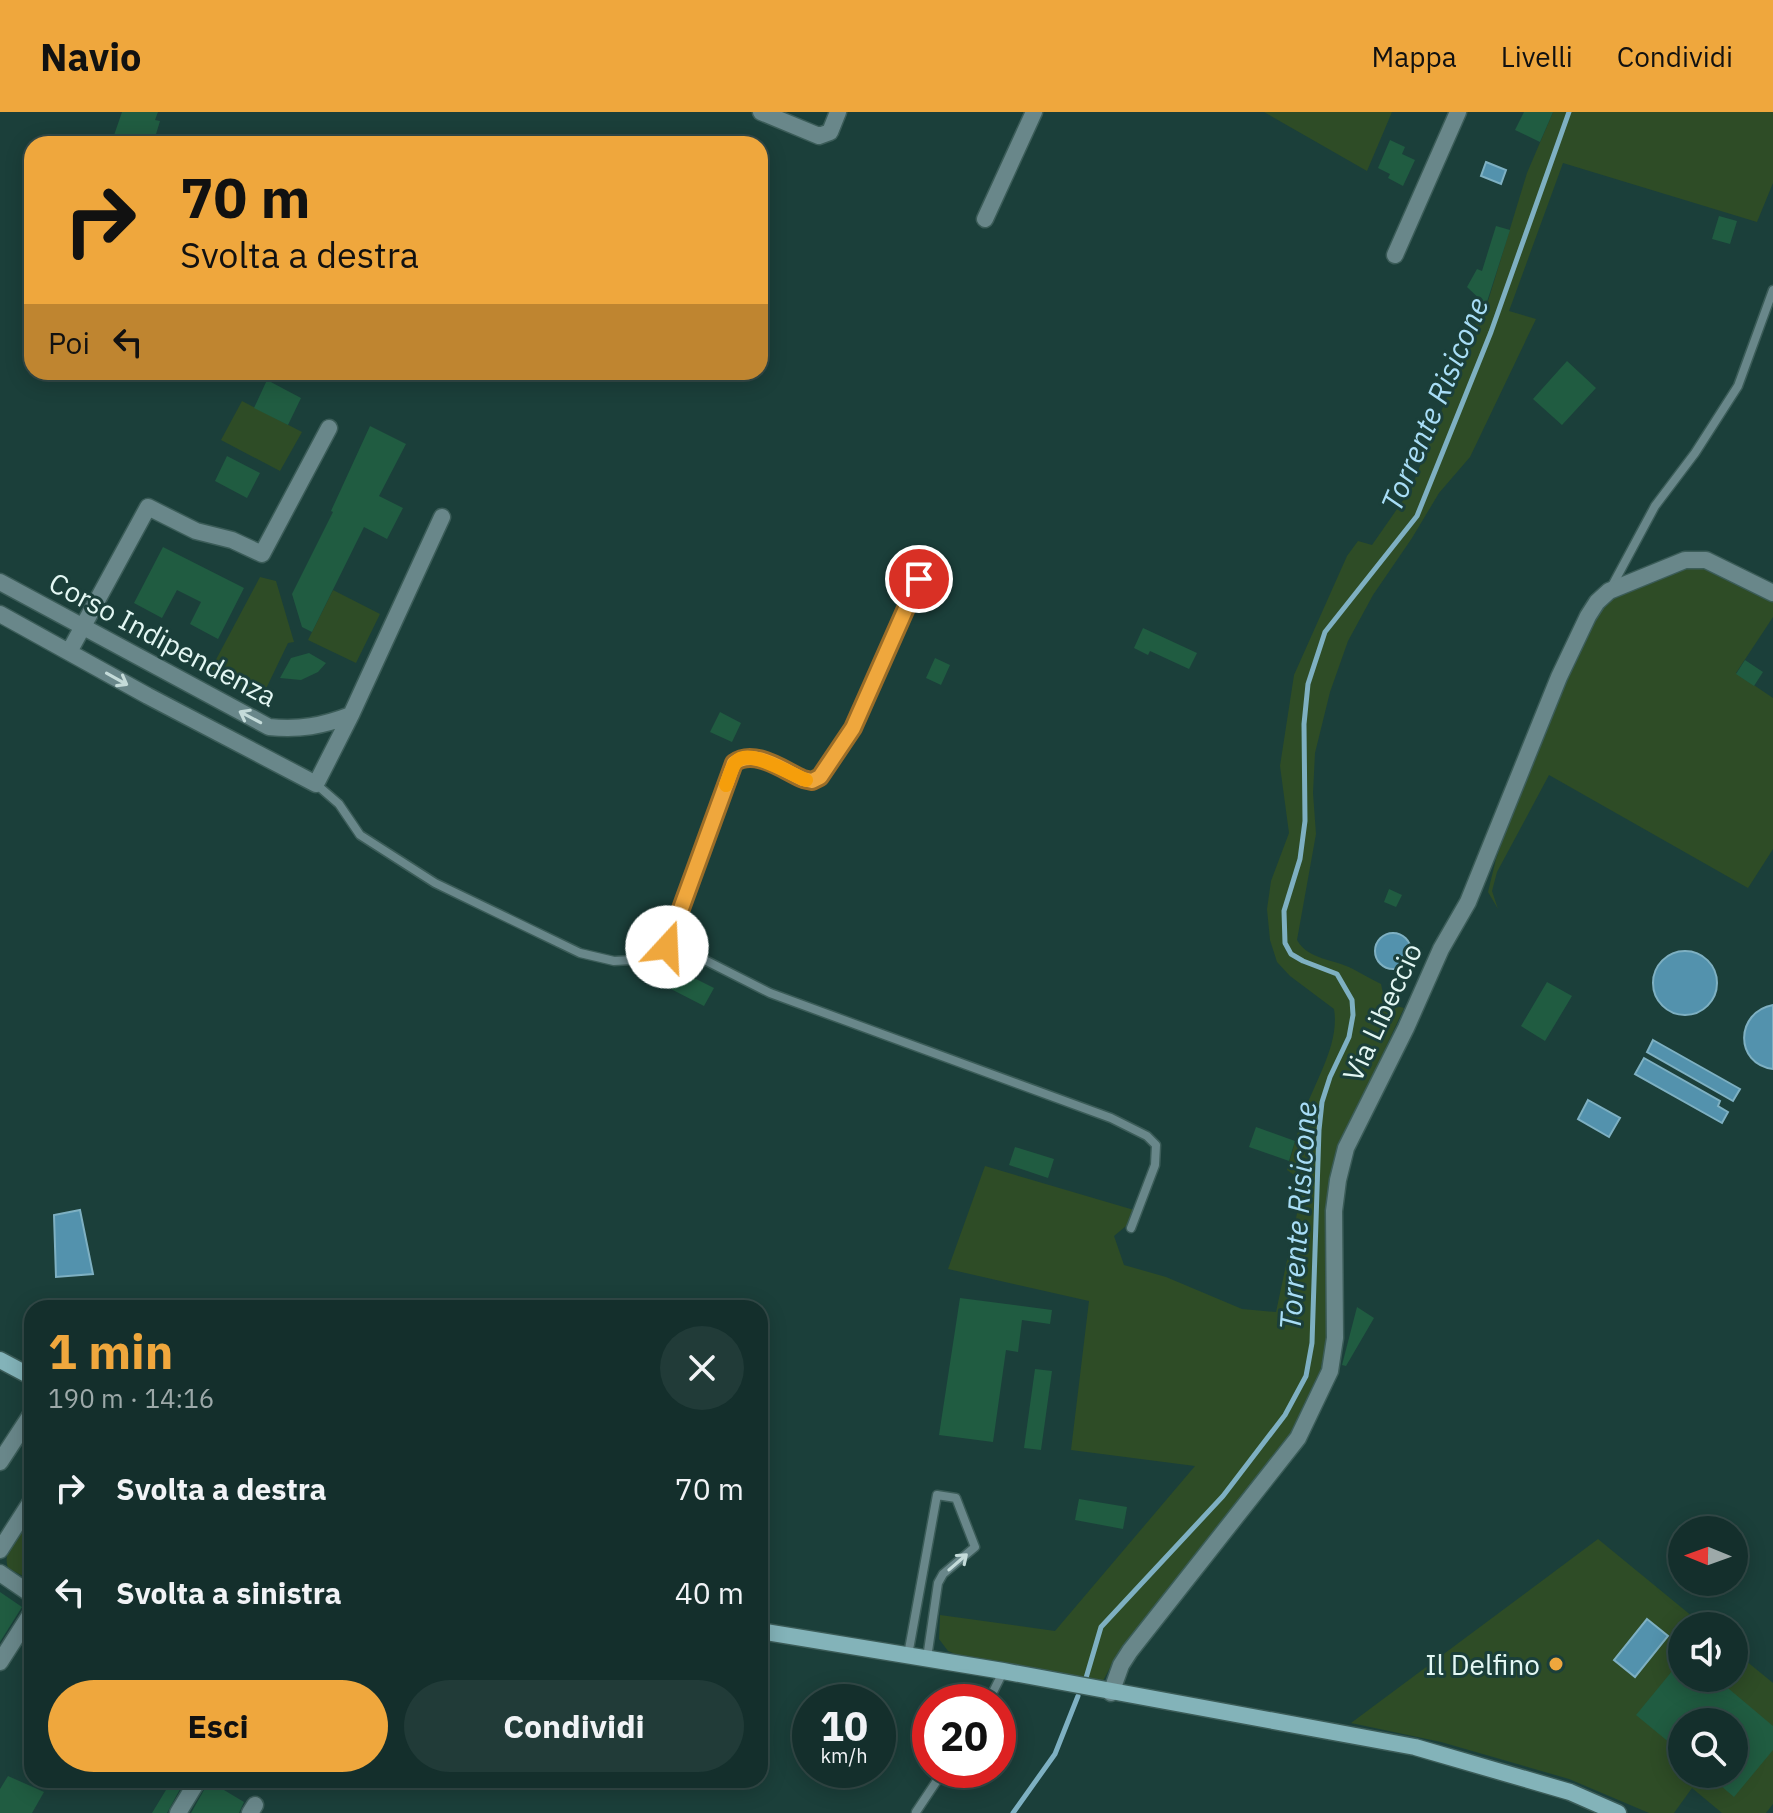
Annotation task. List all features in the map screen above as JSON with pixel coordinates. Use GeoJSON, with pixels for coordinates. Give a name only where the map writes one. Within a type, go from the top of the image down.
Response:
{"type":"FeatureCollection","features":[{"type":"Feature","properties":{"kind":"street"},"geometry":{"type":"LineString","coordinates":[[761,112],[819,136],[830,132],[838,112]]}},
{"type":"Feature","properties":{"kind":"street"},"geometry":{"type":"LineString","coordinates":[[985,219],[1034,112]]}},
{"type":"Feature","properties":{"kind":"street"},"geometry":{"type":"LineString","coordinates":[[1395,255],[1458,112]]}},
{"type":"Feature","properties":{"kind":"street"},"geometry":{"type":"LineString","coordinates":[[69,652],[148,507],[196,531],[232,540],[262,554],[329,428]]}},
{"type":"Feature","properties":{"kind":"street"},"geometry":{"type":"LineString","coordinates":[[316,784],[442,517]]}},
{"type":"Feature","properties":{"kind":"street"},"geometry":{"type":"LineString","coordinates":[[1609,591],[1697,558],[1773,593]]}},
{"type":"Feature","properties":{"kind":"street","name":"Corso Indipendenza"},"geometry":{"type":"LineString","coordinates":[[0,582],[269,727],[293,730],[320,727],[351,715]]}},
{"type":"Feature","properties":{"kind":"street","name":"Via Libeccio"},"geometry":{"type":"LineString","coordinates":[[1111,1693],[1121,1665],[1130,1651],[1298,1438],[1319,1398],[1330,1371],[1335,1338],[1334,1211],[1346,1148],[1406,1028],[1441,949],[1468,902],[1559,677],[1588,616],[1609,591]]}},
{"type":"Feature","properties":{"kind":"street","name":"Corso Indipendenza"},"geometry":{"type":"LineString","coordinates":[[0,614],[316,784]]}},
{"type":"Feature","properties":{"kind":"street"},"geometry":{"type":"LineString","coordinates":[[210,729],[225,703]]}},
{"type":"Feature","properties":{"kind":"street"},"geometry":{"type":"LineString","coordinates":[[1,1362],[24,1373]]}},
{"type":"Feature","properties":{"kind":"street"},"geometry":{"type":"LineString","coordinates":[[0,1462],[24,1425]]}},
{"type":"Feature","properties":{"kind":"street"},"geometry":{"type":"LineString","coordinates":[[0,1550],[24,1512]]}},
{"type":"Feature","properties":{"kind":"street"},"geometry":{"type":"LineString","coordinates":[[0,1573],[24,1590]]}},
{"type":"Feature","properties":{"kind":"street"},"geometry":{"type":"LineString","coordinates":[[0,1662],[24,1624]]}},
{"type":"Feature","properties":{"kind":"street"},"geometry":{"type":"LineString","coordinates":[[768,1632],[1003,1671],[1415,1747],[1570,1792],[1618,1813]]}},
{"type":"Feature","properties":{"kind":"street"},"geometry":{"type":"LineString","coordinates":[[178,1813],[193,1788]]}},
{"type":"Feature","properties":{"kind":"lane"},"geometry":{"type":"LineString","coordinates":[[1609,591],[1655,506],[1695,453],[1738,386],[1773,290]]}},
{"type":"Feature","properties":{"kind":"lane"},"geometry":{"type":"LineString","coordinates":[[667,947],[734,763],[743,756],[754,757],[803,779],[812,781],[820,777],[853,728],[930,556]]}},
{"type":"Feature","properties":{"kind":"lane"},"geometry":{"type":"LineString","coordinates":[[316,784],[339,804],[360,835],[372,843],[435,883],[580,953],[614,961],[632,960],[667,947],[679,947],[770,993],[1111,1118],[1147,1136],[1156,1145],[1155,1165],[1131,1228]]}},
{"type":"Feature","properties":{"kind":"lane"},"geometry":{"type":"LineString","coordinates":[[908,1656],[937,1495],[956,1498],[975,1547],[943,1574],[938,1583],[927,1659]]}},
{"type":"Feature","properties":{"kind":"lane"},"geometry":{"type":"LineString","coordinates":[[997,1684],[1003,1671]]}},
{"type":"Feature","properties":{"kind":"lane"},"geometry":{"type":"LineString","coordinates":[[916,1812],[932,1788]]}},
{"type":"Feature","properties":{"kind":"green space"},"geometry":{"type":"Polygon","coordinates":[[[1264,112],[1392,112],[1367,171],[1264,112]]]}},
{"type":"Feature","properties":{"kind":"green space"},"geometry":{"type":"Polygon","coordinates":[[[1553,112],[1773,112],[1773,183],[1757,222],[1563,163],[1509,311],[1536,319],[1470,457],[1439,493],[1373,595],[1348,641],[1330,692],[1315,753],[1313,793],[1316,834],[1297,940],[1308,952],[1346,966],[1381,984],[1385,1003],[1404,1008],[1340,1146],[1327,1340],[1316,1390],[1289,1437],[1116,1656],[1103,1681],[955,1654],[948,1651],[939,1639],[940,1615],[1055,1631],[1195,1466],[1071,1450],[1089,1301],[948,1269],[985,1166],[1134,1210],[1126,1226],[1114,1236],[1124,1265],[1166,1277],[1242,1309],[1276,1312],[1302,1190],[1298,1178],[1287,1170],[1303,1116],[1330,1050],[1335,1023],[1334,1009],[1290,976],[1277,962],[1270,940],[1267,909],[1271,881],[1289,833],[1280,766],[1294,675],[1347,556],[1358,541],[1372,545],[1411,489],[1476,322],[1481,324],[1527,173],[1553,112]]]}},
{"type":"Feature","properties":{"kind":"green space"},"geometry":{"type":"Polygon","coordinates":[[[242,401],[302,432],[280,471],[221,440],[242,401]]]}},
{"type":"Feature","properties":{"kind":"green space"},"geometry":{"type":"Polygon","coordinates":[[[1686,567],[1707,567],[1773,601],[1773,617],[1736,673],[1773,698],[1773,849],[1748,888],[1549,775],[1497,872],[1492,891],[1498,909],[1488,892],[1496,859],[1535,749],[1584,637],[1608,598],[1686,567]]]}},
{"type":"Feature","properties":{"kind":"green space"},"geometry":{"type":"Polygon","coordinates":[[[260,577],[276,581],[294,642],[288,643],[262,697],[211,669],[260,577]]]}},
{"type":"Feature","properties":{"kind":"green space"},"geometry":{"type":"Polygon","coordinates":[[[333,590],[380,614],[356,663],[308,640],[333,590]]]}},
{"type":"Feature","properties":{"kind":"green space"},"geometry":{"type":"Polygon","coordinates":[[[24,1525],[24,1577],[8,1568],[7,1554],[24,1525]]]}},
{"type":"Feature","properties":{"kind":"green space","name":"Il Delfino"},"geometry":{"type":"Polygon","coordinates":[[[1598,1539],[1687,1612],[1668,1612],[1668,1692],[1748,1692],[1748,1662],[1773,1683],[1773,1804],[1766,1813],[1722,1813],[1692,1788],[1674,1813],[1649,1813],[1569,1779],[1441,1742],[1351,1723],[1598,1539]]]}},
{"type":"Feature","properties":{"kind":"water"},"geometry":{"type":"Polygon","coordinates":[[[1486,162],[1506,170],[1501,184],[1481,176],[1486,162]]]}},
{"type":"Feature","properties":{"kind":"water"},"geometry":{"type":"Polygon","coordinates":[[[1393,933],[1405,939],[1411,951],[1405,963],[1393,969],[1381,963],[1375,951],[1381,939],[1393,933]]]}},
{"type":"Feature","properties":{"kind":"water"},"geometry":{"type":"Polygon","coordinates":[[[1685,951],[1697,953],[1708,960],[1715,971],[1715,995],[1708,1006],[1697,1013],[1685,1015],[1673,1013],[1662,1006],[1655,995],[1653,983],[1655,971],[1662,960],[1673,953],[1685,951]]]}},
{"type":"Feature","properties":{"kind":"water"},"geometry":{"type":"Polygon","coordinates":[[[1773,1005],[1773,1069],[1751,1058],[1744,1038],[1751,1017],[1773,1005]]]}},
{"type":"Feature","properties":{"kind":"water"},"geometry":{"type":"Polygon","coordinates":[[[1653,1040],[1740,1089],[1733,1101],[1647,1052],[1653,1040]]]}},
{"type":"Feature","properties":{"kind":"water"},"geometry":{"type":"Polygon","coordinates":[[[1644,1058],[1720,1101],[1718,1106],[1728,1112],[1722,1123],[1635,1074],[1644,1058]]]}},
{"type":"Feature","properties":{"kind":"water"},"geometry":{"type":"Polygon","coordinates":[[[1588,1100],[1620,1118],[1609,1137],[1578,1119],[1588,1100]]]}},
{"type":"Feature","properties":{"kind":"water"},"geometry":{"type":"Polygon","coordinates":[[[80,1210],[93,1274],[56,1277],[54,1215],[80,1210]]]}},
{"type":"Feature","properties":{"kind":"water"},"geometry":{"type":"Polygon","coordinates":[[[1647,1619],[1668,1636],[1635,1677],[1614,1660],[1647,1619]]]}},
{"type":"Feature","properties":{"kind":"building"},"geometry":{"type":"Polygon","coordinates":[[[122,112],[158,112],[155,120],[160,121],[155,136],[114,136],[122,112]]]}},
{"type":"Feature","properties":{"kind":"building"},"geometry":{"type":"Polygon","coordinates":[[[1524,112],[1553,112],[1540,142],[1515,130],[1524,112]]]}},
{"type":"Feature","properties":{"kind":"building"},"geometry":{"type":"Polygon","coordinates":[[[1390,140],[1405,147],[1402,154],[1415,160],[1403,186],[1378,168],[1390,140]]]}},
{"type":"Feature","properties":{"kind":"building"},"geometry":{"type":"Polygon","coordinates":[[[1719,216],[1737,221],[1730,244],[1712,239],[1719,216]]]}},
{"type":"Feature","properties":{"kind":"building"},"geometry":{"type":"Polygon","coordinates":[[[1496,226],[1510,230],[1486,305],[1467,287],[1477,269],[1482,271],[1496,226]]]}},
{"type":"Feature","properties":{"kind":"building"},"geometry":{"type":"Polygon","coordinates":[[[1567,361],[1596,388],[1562,425],[1533,399],[1567,361]]]}},
{"type":"Feature","properties":{"kind":"building"},"geometry":{"type":"Polygon","coordinates":[[[267,380],[301,398],[288,425],[254,408],[267,380]]]}},
{"type":"Feature","properties":{"kind":"building"},"geometry":{"type":"Polygon","coordinates":[[[370,426],[406,444],[379,496],[403,508],[387,539],[364,527],[312,632],[302,627],[292,594],[333,512],[370,426]]]}},
{"type":"Feature","properties":{"kind":"building"},"geometry":{"type":"Polygon","coordinates":[[[227,456],[260,473],[247,498],[215,481],[227,456]]]}},
{"type":"Feature","properties":{"kind":"building"},"geometry":{"type":"Polygon","coordinates":[[[163,547],[244,588],[218,639],[190,624],[201,602],[177,590],[162,618],[134,603],[163,547]]]}},
{"type":"Feature","properties":{"kind":"building"},"geometry":{"type":"Polygon","coordinates":[[[1143,628],[1197,653],[1189,669],[1150,651],[1148,655],[1134,648],[1143,628]]]}},
{"type":"Feature","properties":{"kind":"building"},"geometry":{"type":"Polygon","coordinates":[[[309,653],[326,663],[318,672],[301,680],[280,678],[291,658],[309,653]]]}},
{"type":"Feature","properties":{"kind":"building"},"geometry":{"type":"Polygon","coordinates":[[[935,658],[950,665],[941,685],[926,678],[935,658]]]}},
{"type":"Feature","properties":{"kind":"building"},"geometry":{"type":"Polygon","coordinates":[[[1745,660],[1763,672],[1754,686],[1736,674],[1745,660]]]}},
{"type":"Feature","properties":{"kind":"building"},"geometry":{"type":"Polygon","coordinates":[[[720,712],[741,723],[732,742],[710,732],[720,712]]]}},
{"type":"Feature","properties":{"kind":"building"},"geometry":{"type":"Polygon","coordinates":[[[1389,889],[1402,895],[1396,907],[1384,902],[1389,889]]]}},
{"type":"Feature","properties":{"kind":"building"},"geometry":{"type":"Polygon","coordinates":[[[678,970],[714,988],[704,1006],[669,988],[678,970]]]}},
{"type":"Feature","properties":{"kind":"building"},"geometry":{"type":"Polygon","coordinates":[[[1547,982],[1572,996],[1545,1041],[1521,1026],[1547,982]]]}},
{"type":"Feature","properties":{"kind":"building"},"geometry":{"type":"Polygon","coordinates":[[[1256,1127],[1295,1141],[1289,1161],[1249,1147],[1256,1127]]]}},
{"type":"Feature","properties":{"kind":"building"},"geometry":{"type":"Polygon","coordinates":[[[1015,1147],[1054,1159],[1048,1178],[1009,1165],[1015,1147]]]}},
{"type":"Feature","properties":{"kind":"building"},"geometry":{"type":"Polygon","coordinates":[[[960,1298],[1052,1310],[1050,1324],[1022,1320],[1018,1352],[1006,1350],[993,1442],[939,1435],[960,1298]]]}},
{"type":"Feature","properties":{"kind":"building"},"geometry":{"type":"Polygon","coordinates":[[[1357,1307],[1374,1318],[1346,1366],[1342,1365],[1357,1307]]]}},
{"type":"Feature","properties":{"kind":"building"},"geometry":{"type":"Polygon","coordinates":[[[1035,1369],[1052,1371],[1041,1450],[1024,1448],[1035,1369]]]}},
{"type":"Feature","properties":{"kind":"building"},"geometry":{"type":"Polygon","coordinates":[[[1079,1499],[1127,1507],[1123,1529],[1075,1520],[1079,1499]]]}},
{"type":"Feature","properties":{"kind":"building"},"geometry":{"type":"Polygon","coordinates":[[[0,1592],[22,1607],[0,1642],[0,1592]]]}},
{"type":"Feature","properties":{"kind":"building"},"geometry":{"type":"Polygon","coordinates":[[[1668,1676],[1668,1692],[1733,1692],[1773,1726],[1773,1750],[1748,1780],[1748,1708],[1668,1708],[1668,1741],[1636,1715],[1668,1676]]]}},
{"type":"Feature","properties":{"kind":"building"},"geometry":{"type":"Polygon","coordinates":[[[8,1776],[24,1783],[24,1788],[44,1792],[32,1813],[0,1813],[0,1789],[8,1776]]]}},
{"type":"Feature","properties":{"kind":"building"},"geometry":{"type":"Polygon","coordinates":[[[167,1788],[181,1788],[167,1813],[152,1813],[167,1788]]]}},
{"type":"Feature","properties":{"kind":"building"},"geometry":{"type":"Polygon","coordinates":[[[205,1788],[221,1788],[244,1802],[239,1813],[191,1813],[205,1788]]]}},
{"type":"Feature","properties":{"kind":"building"},"geometry":{"type":"Polygon","coordinates":[[[1723,1788],[1741,1788],[1734,1797],[1723,1788]]]}},
{"type":"Feature","properties":{"kind":"waterway","name":"Torrente Risicone"},"geometry":{"type":"LineString","coordinates":[[1086,1678],[1101,1627],[1223,1496],[1285,1415],[1306,1376],[1312,1343],[1322,1102],[1349,1037],[1353,1015],[1352,1000],[1337,974],[1291,954],[1285,943],[1284,911],[1300,859],[1305,821],[1304,724],[1308,684],[1325,632],[1417,516],[1491,332],[1569,112]]}},
{"type":"Feature","properties":{"kind":"waterway","name":"Torrente Risicone"},"geometry":{"type":"LineString","coordinates":[[1013,1813],[1055,1754],[1078,1696]]}},
{"type":"Feature","properties":{"kind":"slow traffic"},"geometry":{"type":"LineString","coordinates":[[726,785],[734,763],[743,756],[754,757],[806,780]]}},
{"type":"Feature","properties":{"kind":"place","name":"Il Delfino"},"geometry":{"type":"Point","coordinates":[1556,1664]}},
{"type":"Feature","properties":{"kind":"route"},"geometry":{"type":"LineString","coordinates":[[667,947],[734,763],[743,756],[754,757],[803,779],[812,781],[820,777],[853,728],[919,579]]}}]}
